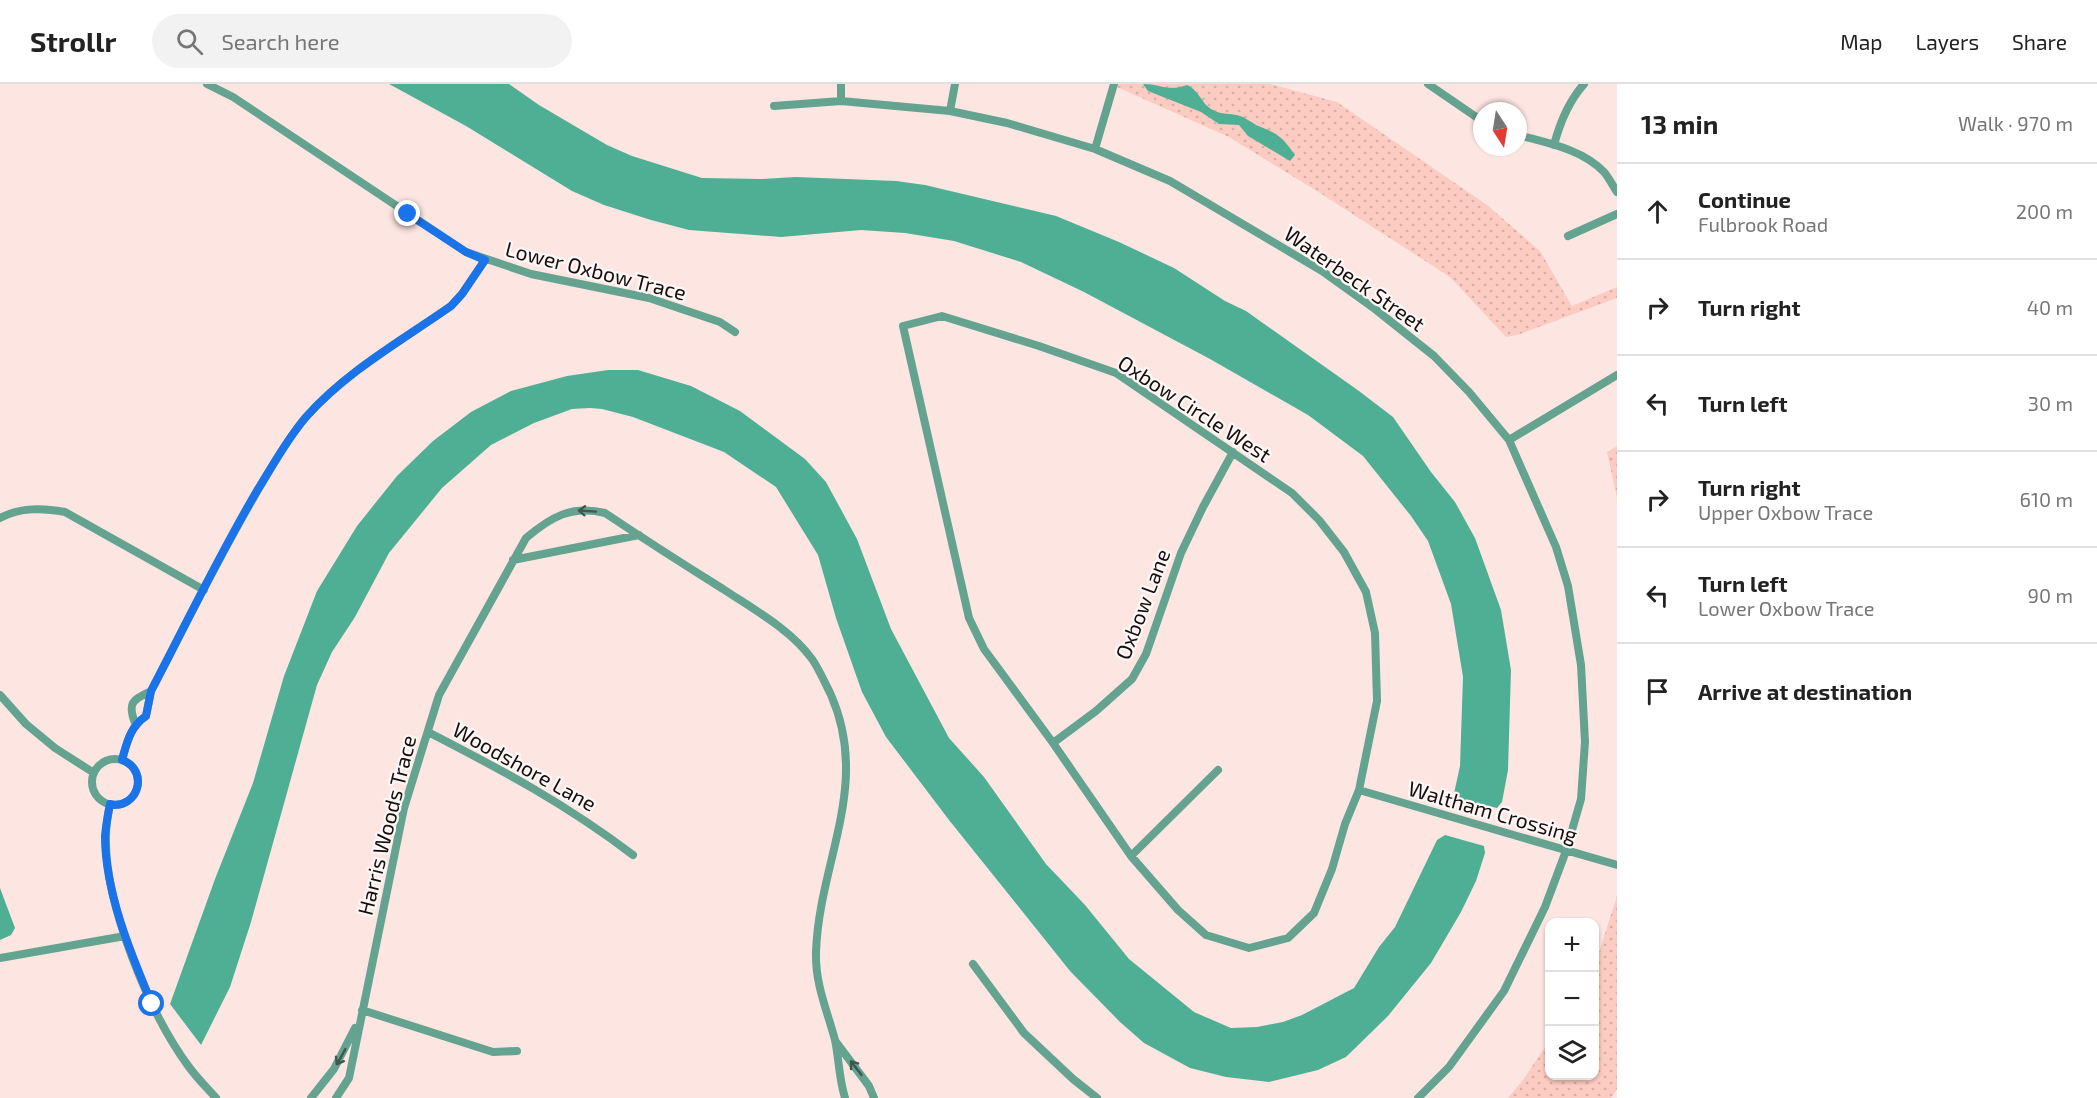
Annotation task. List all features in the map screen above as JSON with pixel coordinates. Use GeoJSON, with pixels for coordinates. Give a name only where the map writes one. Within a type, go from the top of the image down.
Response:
{"type":"FeatureCollection","features":[{"type":"Feature","properties":{"kind":"street","name":"Lower Oxbow Trace"},"geometry":{"type":"LineString","coordinates":[[207,84],[233,97],[466,252],[531,274],[649,298],[720,322],[735,332]]}},
{"type":"Feature","properties":{"kind":"street"},"geometry":{"type":"LineString","coordinates":[[841,84],[841,101]]}},
{"type":"Feature","properties":{"kind":"street"},"geometry":{"type":"LineString","coordinates":[[950,111],[955,84]]}},
{"type":"Feature","properties":{"kind":"street"},"geometry":{"type":"LineString","coordinates":[[1095,149],[1114,84]]}},
{"type":"Feature","properties":{"kind":"street"},"geometry":{"type":"LineString","coordinates":[[1428,84],[1473,115]]}},
{"type":"Feature","properties":{"kind":"street"},"geometry":{"type":"LineString","coordinates":[[1554,145],[1560,122],[1574,95],[1584,84]]}},
{"type":"Feature","properties":{"kind":"street","name":"Waterbeck Street"},"geometry":{"type":"LineString","coordinates":[[774,106],[841,101],[950,111],[1007,123],[1095,149],[1170,181],[1331,278],[1376,309],[1434,356],[1469,392],[1509,440],[1556,547],[1568,586],[1581,665],[1585,742],[1581,799],[1566,851],[1545,908],[1504,991],[1449,1067],[1418,1098]]}},
{"type":"Feature","properties":{"kind":"street"},"geometry":{"type":"LineString","coordinates":[[1527,138],[1583,156],[1604,172],[1617,192]]}},
{"type":"Feature","properties":{"kind":"street"},"geometry":{"type":"LineString","coordinates":[[1568,236],[1617,214]]}},
{"type":"Feature","properties":{"kind":"street"},"geometry":{"type":"LineString","coordinates":[[122,760],[135,723],[146,716],[151,691],[245,512],[285,444],[326,396],[356,371],[451,306],[485,260]]}},
{"type":"Feature","properties":{"kind":"street","name":"Oxbow Circle West"},"geometry":{"type":"LineString","coordinates":[[942,316],[1116,373],[1292,493],[1319,520],[1344,552],[1365,592],[1375,633],[1377,701],[1359,790],[1314,913],[1288,938],[1249,948],[1206,935],[1178,909],[1131,856],[1053,742],[984,649],[969,618],[903,326],[942,316]]}},
{"type":"Feature","properties":{"kind":"street"},"geometry":{"type":"LineString","coordinates":[[1509,440],[1617,375]]}},
{"type":"Feature","properties":{"kind":"street","name":"Oxbow Lane"},"geometry":{"type":"LineString","coordinates":[[1053,742],[1096,711],[1132,679],[1146,654],[1181,553],[1233,452]]}},
{"type":"Feature","properties":{"kind":"street"},"geometry":{"type":"LineString","coordinates":[[0,518],[32,509],[65,512],[204,590]]}},
{"type":"Feature","properties":{"kind":"street","name":"Harris Woods Trace"},"geometry":{"type":"LineString","coordinates":[[336,1098],[349,1078],[404,808],[439,695],[526,538],[556,516],[576,510],[592,510],[605,513],[763,616],[793,640],[812,658],[836,707],[843,732],[847,779],[842,815],[817,928],[816,955],[819,986],[835,1041],[845,1098]]}},
{"type":"Feature","properties":{"kind":"street"},"geometry":{"type":"LineString","coordinates":[[513,560],[639,536]]}},
{"type":"Feature","properties":{"kind":"street"},"geometry":{"type":"LineString","coordinates":[[135,723],[130,711],[131,704],[136,698],[151,691]]}},
{"type":"Feature","properties":{"kind":"street"},"geometry":{"type":"LineString","coordinates":[[0,695],[27,724],[55,748],[94,773]]}},
{"type":"Feature","properties":{"kind":"street","name":"Woodshore Lane"},"geometry":{"type":"LineString","coordinates":[[428,732],[542,792],[591,823],[633,855]]}},
{"type":"Feature","properties":{"kind":"street"},"geometry":{"type":"LineString","coordinates":[[108,760],[122,760],[135,768],[138,787],[134,796],[126,802],[110,804],[102,801],[94,791],[92,783],[94,773],[101,764],[108,760]]}},
{"type":"Feature","properties":{"kind":"street"},"geometry":{"type":"LineString","coordinates":[[1131,856],[1218,770]]}},
{"type":"Feature","properties":{"kind":"street","name":"Waltham Crossing"},"geometry":{"type":"LineString","coordinates":[[1359,790],[1617,865]]}},
{"type":"Feature","properties":{"kind":"street"},"geometry":{"type":"LineString","coordinates":[[110,804],[105,836],[114,896],[124,936],[152,1004],[170,1037],[189,1067],[216,1098]]}},
{"type":"Feature","properties":{"kind":"street"},"geometry":{"type":"LineString","coordinates":[[0,958],[124,936]]}},
{"type":"Feature","properties":{"kind":"street"},"geometry":{"type":"LineString","coordinates":[[973,964],[1024,1033],[1097,1098]]}},
{"type":"Feature","properties":{"kind":"street"},"geometry":{"type":"LineString","coordinates":[[362,1010],[492,1052],[517,1051]]}},
{"type":"Feature","properties":{"kind":"street","name":"Harris Woods Trace"},"geometry":{"type":"LineString","coordinates":[[311,1098],[334,1069],[351,1040],[362,1010]]}},
{"type":"Feature","properties":{"kind":"street","name":"Harris Woods Trace"},"geometry":{"type":"LineString","coordinates":[[835,1041],[869,1086],[874,1098]]}},
{"type":"Feature","properties":{"kind":"shaded area"},"geometry":{"type":"Polygon","coordinates":[[[389,84],[509,84],[539,105],[607,145],[632,156],[702,178],[796,177],[896,181],[925,185],[1056,216],[1174,268],[1225,301],[1246,311],[1393,417],[1455,502],[1475,538],[1501,610],[1511,670],[1508,770],[1502,802],[1497,808],[1453,798],[1460,766],[1463,677],[1451,604],[1428,541],[1363,456],[1308,415],[1210,359],[1084,292],[1021,262],[954,241],[905,233],[861,230],[781,237],[689,230],[651,220],[604,205],[572,191],[466,126],[389,84]]]}},
{"type":"Feature","properties":{"kind":"shaded area"},"geometry":{"type":"Polygon","coordinates":[[[1118,84],[1270,84],[1337,102],[1487,205],[1540,251],[1572,306],[1617,287],[1617,298],[1506,337],[1450,277],[1229,137],[1117,87],[1118,84]]]}},
{"type":"Feature","properties":{"kind":"shaded area"},"geometry":{"type":"Polygon","coordinates":[[[1143,84],[1169,88],[1187,85],[1213,110],[1237,115],[1269,131],[1286,143],[1295,155],[1290,161],[1248,136],[1239,125],[1219,124],[1201,112],[1148,91],[1143,84]]]}},
{"type":"Feature","properties":{"kind":"shaded area"},"geometry":{"type":"Polygon","coordinates":[[[608,370],[638,370],[691,386],[740,411],[805,459],[826,482],[857,539],[891,629],[949,738],[984,777],[1046,864],[1085,905],[1129,959],[1194,1012],[1231,1028],[1257,1027],[1283,1022],[1302,1015],[1354,988],[1379,947],[1395,927],[1437,840],[1445,835],[1484,846],[1485,853],[1476,881],[1461,912],[1431,963],[1388,1016],[1346,1057],[1318,1070],[1269,1082],[1226,1077],[1190,1068],[1144,1043],[1070,971],[886,737],[862,692],[836,618],[818,555],[776,487],[724,452],[633,417],[602,409],[572,409],[534,423],[491,445],[442,488],[389,553],[355,617],[332,652],[317,685],[251,922],[230,987],[201,1045],[170,1004],[215,879],[253,783],[284,676],[317,591],[357,526],[397,476],[433,441],[471,412],[511,391],[567,376],[608,370]]]}},
{"type":"Feature","properties":{"kind":"shaded area"},"geometry":{"type":"Polygon","coordinates":[[[1617,446],[1617,498],[1607,452],[1617,446]]]}},
{"type":"Feature","properties":{"kind":"shaded area"},"geometry":{"type":"Polygon","coordinates":[[[0,888],[15,928],[11,935],[0,940],[0,888]]]}},
{"type":"Feature","properties":{"kind":"shaded area"},"geometry":{"type":"Polygon","coordinates":[[[1617,896],[1617,1089],[1611,1098],[1508,1098],[1545,1047],[1545,1080],[1599,1080],[1599,952],[1617,896]]]}},
{"type":"Feature","properties":{"kind":"route"},"geometry":{"type":"LineString","coordinates":[[152,1004],[124,936],[114,896],[105,836],[110,804],[126,802],[134,796],[138,787],[135,768],[122,760],[129,736],[135,723],[146,716],[151,691],[240,519],[285,444],[326,396],[356,371],[451,306],[485,260],[466,252],[408,214]]}}]}
